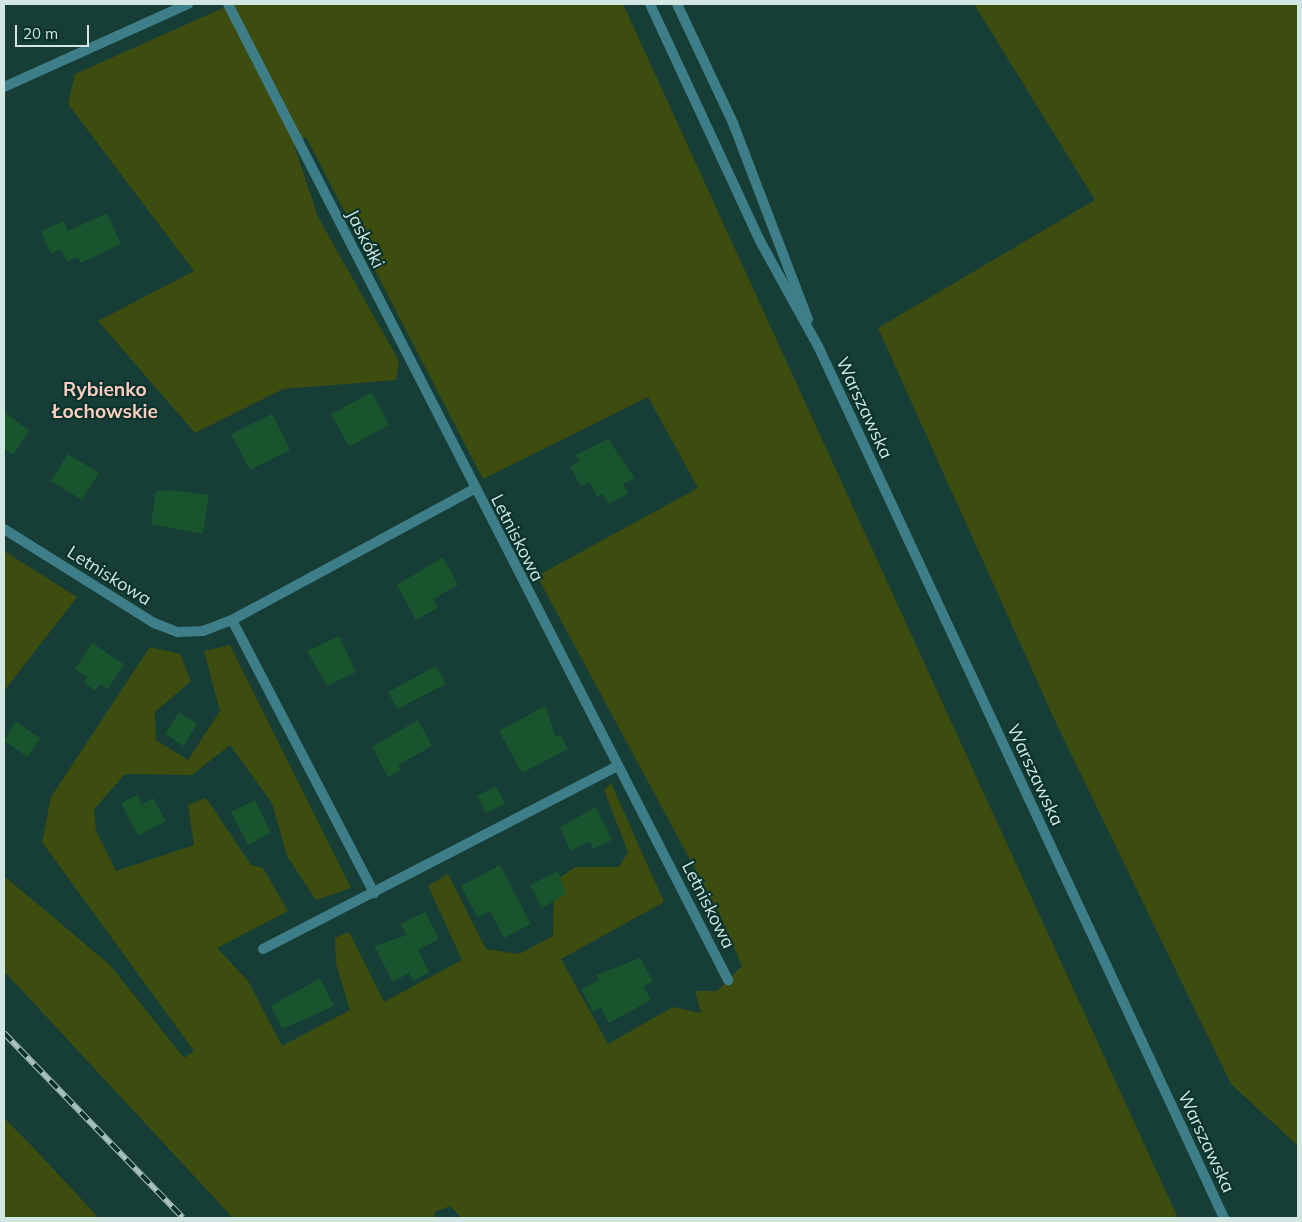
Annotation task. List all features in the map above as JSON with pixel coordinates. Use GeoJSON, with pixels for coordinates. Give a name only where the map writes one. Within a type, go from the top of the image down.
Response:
{"type":"FeatureCollection","features":[{"type":"Feature","properties":{"kind":"street"},"geometry":{"type":"LineString","coordinates":[[4,87],[188,4]]}},
{"type":"Feature","properties":{"kind":"street","name":"Jaskółki"},"geometry":{"type":"LineString","coordinates":[[228,4],[474,489]]}},
{"type":"Feature","properties":{"kind":"street","name":"Warszawska"},"geometry":{"type":"LineString","coordinates":[[650,4],[760,241],[818,346],[1224,1218]]}},
{"type":"Feature","properties":{"kind":"street","name":"Warszawska"},"geometry":{"type":"LineString","coordinates":[[677,4],[778,232],[818,346]]}},
{"type":"Feature","properties":{"kind":"street","name":"Letniskowa"},"geometry":{"type":"LineString","coordinates":[[4,529],[154,623],[178,632],[203,631],[232,620],[474,489],[728,980]]}},
{"type":"Feature","properties":{"kind":"street"},"geometry":{"type":"LineString","coordinates":[[232,620],[374,892]]}},
{"type":"Feature","properties":{"kind":"street"},"geometry":{"type":"LineString","coordinates":[[264,949],[617,766]]}},
{"type":"Feature","properties":{"kind":"green space"},"geometry":{"type":"Polygon","coordinates":[[[232,4],[623,4],[1178,1218],[462,1218],[450,1206],[435,1212],[434,1218],[233,1218],[4,971],[4,876],[110,965],[184,1058],[194,1051],[42,842],[51,797],[150,647],[180,654],[191,681],[155,712],[156,740],[188,760],[220,711],[204,651],[230,645],[351,888],[316,900],[287,856],[272,803],[230,745],[192,775],[125,774],[94,809],[96,831],[116,871],[194,845],[188,805],[206,798],[251,865],[263,868],[288,911],[217,948],[248,981],[282,1046],[350,1010],[336,964],[335,938],[349,932],[384,1002],[462,960],[428,886],[448,874],[486,949],[519,954],[553,936],[554,882],[575,867],[619,867],[628,852],[604,790],[611,783],[664,902],[561,959],[608,1044],[673,1007],[701,1013],[695,991],[717,991],[742,966],[720,915],[537,576],[698,488],[648,397],[483,479],[306,137],[294,145],[318,217],[399,361],[396,380],[283,389],[195,433],[98,321],[194,271],[68,104],[75,74],[232,4]]]}},
{"type":"Feature","properties":{"kind":"green space"},"geometry":{"type":"Polygon","coordinates":[[[974,4],[1298,4],[1298,1146],[1231,1084],[1057,725],[878,328],[1095,200],[974,4]]]}},
{"type":"Feature","properties":{"kind":"green space"},"geometry":{"type":"Polygon","coordinates":[[[4,551],[77,597],[4,691],[4,551]]]}},
{"type":"Feature","properties":{"kind":"green space"},"geometry":{"type":"Polygon","coordinates":[[[4,1118],[29,1143],[99,1218],[4,1218],[4,1118]]]}},
{"type":"Feature","properties":{"kind":"building"},"geometry":{"type":"Polygon","coordinates":[[[107,213],[121,244],[81,263],[78,257],[67,262],[61,249],[51,254],[41,231],[64,221],[68,231],[107,213]]]}},
{"type":"Feature","properties":{"kind":"building"},"geometry":{"type":"Polygon","coordinates":[[[372,392],[389,425],[349,447],[331,414],[372,392]]]}},
{"type":"Feature","properties":{"kind":"building"},"geometry":{"type":"Polygon","coordinates":[[[4,411],[29,431],[13,455],[4,449],[4,411]]]}},
{"type":"Feature","properties":{"kind":"building"},"geometry":{"type":"Polygon","coordinates":[[[272,414],[290,450],[250,470],[231,434],[272,414]]]}},
{"type":"Feature","properties":{"kind":"building"},"geometry":{"type":"Polygon","coordinates":[[[608,439],[635,478],[623,484],[628,494],[608,504],[603,494],[597,497],[589,482],[581,487],[570,466],[579,461],[576,455],[608,439]]]}},
{"type":"Feature","properties":{"kind":"building"},"geometry":{"type":"Polygon","coordinates":[[[68,454],[99,473],[82,500],[51,481],[68,454]]]}},
{"type":"Feature","properties":{"kind":"building"},"geometry":{"type":"Polygon","coordinates":[[[171,490],[209,495],[203,534],[151,524],[156,491],[171,490]]]}},
{"type":"Feature","properties":{"kind":"building"},"geometry":{"type":"Polygon","coordinates":[[[443,557],[458,585],[433,599],[438,608],[416,620],[397,585],[443,557]]]}},
{"type":"Feature","properties":{"kind":"building"},"geometry":{"type":"Polygon","coordinates":[[[339,636],[356,672],[327,686],[307,651],[339,636]]]}},
{"type":"Feature","properties":{"kind":"building"},"geometry":{"type":"Polygon","coordinates":[[[92,643],[124,664],[108,689],[100,684],[96,691],[84,683],[87,677],[75,669],[92,643]]]}},
{"type":"Feature","properties":{"kind":"building"},"geometry":{"type":"Polygon","coordinates":[[[436,666],[446,684],[397,709],[388,692],[436,666]]]}},
{"type":"Feature","properties":{"kind":"building"},"geometry":{"type":"Polygon","coordinates":[[[545,706],[556,737],[560,735],[568,749],[522,773],[499,731],[545,706]]]}},
{"type":"Feature","properties":{"kind":"building"},"geometry":{"type":"Polygon","coordinates":[[[179,712],[197,724],[183,746],[165,734],[179,712]]]}},
{"type":"Feature","properties":{"kind":"building"},"geometry":{"type":"Polygon","coordinates":[[[418,720],[432,746],[398,765],[401,770],[388,777],[372,747],[418,720]]]}},
{"type":"Feature","properties":{"kind":"building"},"geometry":{"type":"Polygon","coordinates":[[[15,721],[40,738],[28,757],[4,741],[15,721]]]}},
{"type":"Feature","properties":{"kind":"building"},"geometry":{"type":"Polygon","coordinates":[[[496,786],[505,804],[486,813],[477,796],[496,786]]]}},
{"type":"Feature","properties":{"kind":"building"},"geometry":{"type":"Polygon","coordinates":[[[137,795],[142,804],[153,798],[166,821],[138,836],[121,803],[137,795]]]}},
{"type":"Feature","properties":{"kind":"building"},"geometry":{"type":"Polygon","coordinates":[[[255,800],[271,833],[248,845],[231,812],[255,800]]]}},
{"type":"Feature","properties":{"kind":"building"},"geometry":{"type":"Polygon","coordinates":[[[596,807],[612,840],[593,849],[590,841],[570,851],[560,827],[596,807]]]}},
{"type":"Feature","properties":{"kind":"building"},"geometry":{"type":"Polygon","coordinates":[[[500,865],[531,924],[504,938],[490,911],[478,918],[461,886],[500,865]]]}},
{"type":"Feature","properties":{"kind":"building"},"geometry":{"type":"Polygon","coordinates":[[[558,871],[566,894],[542,908],[530,885],[558,871]]]}},
{"type":"Feature","properties":{"kind":"building"},"geometry":{"type":"Polygon","coordinates":[[[425,912],[439,939],[418,950],[429,972],[413,981],[409,973],[393,982],[374,946],[407,935],[401,924],[425,912]]]}},
{"type":"Feature","properties":{"kind":"building"},"geometry":{"type":"Polygon","coordinates":[[[640,958],[653,981],[644,986],[651,1000],[609,1023],[601,1008],[593,1012],[581,989],[599,980],[596,975],[640,958]]]}},
{"type":"Feature","properties":{"kind":"building"},"geometry":{"type":"Polygon","coordinates":[[[320,978],[334,1006],[282,1029],[271,1006],[320,978]]]}},
{"type":"Feature","properties":{"kind":"railway"},"geometry":{"type":"LineString","coordinates":[[4,1033],[183,1218]]}},
{"type":"Feature","properties":{"kind":"district","name":"Rybienko Łochowskie"},"geometry":{"type":"Point","coordinates":[105,401]}}]}
